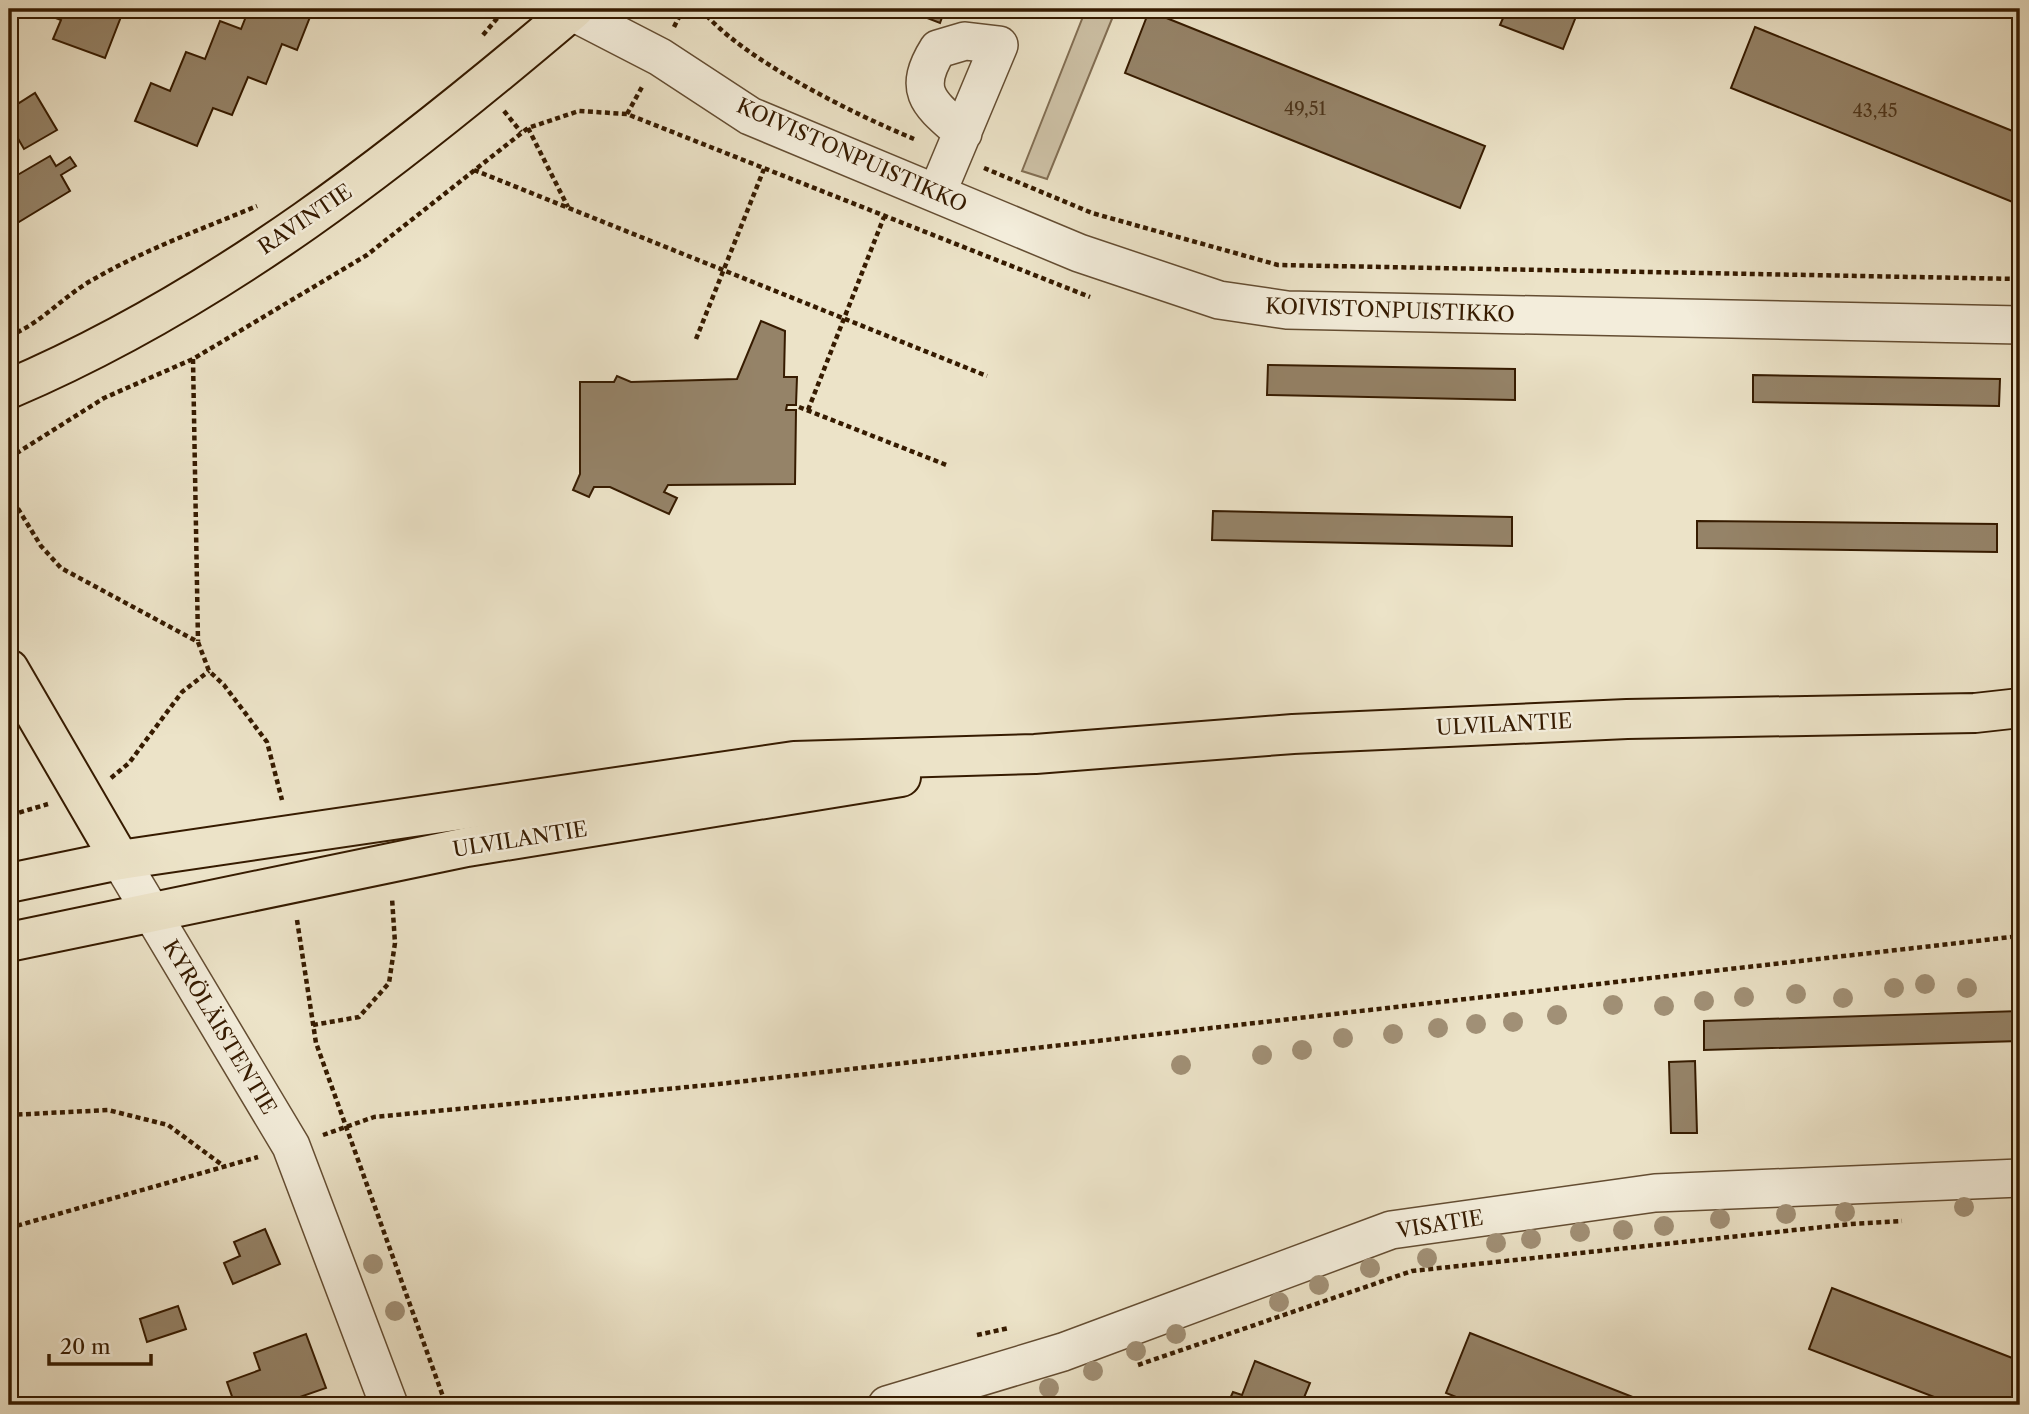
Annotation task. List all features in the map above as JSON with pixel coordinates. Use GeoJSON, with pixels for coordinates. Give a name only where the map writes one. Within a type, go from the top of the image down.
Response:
{"type":"FeatureCollection","features":[{"type":"Feature","properties":{"kind":"main road","name":"RAVINTIE"},"geometry":{"type":"LineString","coordinates":[[9,389],[88,351],[183,300],[272,243],[407,148],[571,9]]}},
{"type":"Feature","properties":{"kind":"main road","name":"KYRÖLÄISTENTIE"},"geometry":{"type":"LineString","coordinates":[[9,669],[120,860]]}},
{"type":"Feature","properties":{"kind":"main road","name":"ULVILANTIE"},"geometry":{"type":"LineString","coordinates":[[9,883],[120,860],[794,761],[1035,754],[1293,734],[1627,719],[1975,713],[2020,708]]}},
{"type":"Feature","properties":{"kind":"main road","name":"ULVILANTIE"},"geometry":{"type":"LineString","coordinates":[[1975,713],[2020,717]]}},
{"type":"Feature","properties":{"kind":"main road","name":"ULVILANTIE"},"geometry":{"type":"LineString","coordinates":[[9,942],[467,847],[1035,754]]}},
{"type":"Feature","properties":{"kind":"street","name":"KOIVISTONPUISTIKKO"},"geometry":{"type":"LineString","coordinates":[[571,9],[660,57],[750,116],[1079,253],[1219,300],[1287,310],[2020,325]]}},
{"type":"Feature","properties":{"kind":"street"},"geometry":{"type":"LineString","coordinates":[[937,193],[958,144]]}},
{"type":"Feature","properties":{"kind":"street","name":"KYRÖLÄISTENTIE"},"geometry":{"type":"LineString","coordinates":[[120,860],[291,1146],[388,1405]]}},
{"type":"Feature","properties":{"kind":"street","name":"VISATIE"},"geometry":{"type":"LineString","coordinates":[[887,1405],[1063,1352],[1391,1230],[1655,1193],[2020,1178]]}},
{"type":"Feature","properties":{"kind":"path"},"geometry":{"type":"LineString","coordinates":[[480,38],[505,9]]}},
{"type":"Feature","properties":{"kind":"path"},"geometry":{"type":"LineString","coordinates":[[701,9],[712,22],[761,60],[883,127],[958,144],[1092,213],[1278,265],[2020,279]]}},
{"type":"Feature","properties":{"kind":"path"},"geometry":{"type":"LineString","coordinates":[[9,458],[104,398],[193,359],[367,255],[528,128],[579,111],[627,114],[1065,289],[1101,300]]}},
{"type":"Feature","properties":{"kind":"path"},"geometry":{"type":"LineString","coordinates":[[528,128],[569,208]]}},
{"type":"Feature","properties":{"kind":"path"},"geometry":{"type":"LineString","coordinates":[[696,339],[764,169]]}},
{"type":"Feature","properties":{"kind":"path"},"geometry":{"type":"LineString","coordinates":[[474,170],[987,376]]}},
{"type":"Feature","properties":{"kind":"path"},"geometry":{"type":"LineString","coordinates":[[9,336],[31,327],[92,280],[155,248],[258,206]]}},
{"type":"Feature","properties":{"kind":"path"},"geometry":{"type":"LineString","coordinates":[[808,410],[884,217]]}},
{"type":"Feature","properties":{"kind":"path"},"geometry":{"type":"LineString","coordinates":[[193,359],[198,642],[209,671],[224,685],[267,742],[277,771],[282,803]]}},
{"type":"Feature","properties":{"kind":"path"},"geometry":{"type":"LineString","coordinates":[[799,407],[949,466]]}},
{"type":"Feature","properties":{"kind":"path"},"geometry":{"type":"LineString","coordinates":[[9,494],[41,546],[61,568],[198,642]]}},
{"type":"Feature","properties":{"kind":"path"},"geometry":{"type":"LineString","coordinates":[[9,782],[10,818],[81,793],[114,777],[129,763],[182,692],[209,671]]}},
{"type":"Feature","properties":{"kind":"path"},"geometry":{"type":"LineString","coordinates":[[313,1025],[359,1017],[389,983],[395,943],[392,896]]}},
{"type":"Feature","properties":{"kind":"path"},"geometry":{"type":"LineString","coordinates":[[297,919],[316,1043],[446,1405]]}},
{"type":"Feature","properties":{"kind":"path"},"geometry":{"type":"LineString","coordinates":[[9,1228],[226,1168],[374,1118],[719,1084],[2020,936]]}},
{"type":"Feature","properties":{"kind":"path"},"geometry":{"type":"LineString","coordinates":[[9,1115],[108,1110],[168,1125],[226,1168]]}},
{"type":"Feature","properties":{"kind":"path"},"geometry":{"type":"LineString","coordinates":[[1131,1367],[1412,1271],[1851,1224],[1916,1221]]}},
{"type":"Feature","properties":{"kind":"path"},"geometry":{"type":"LineString","coordinates":[[1021,1405],[1045,1397]]}},
{"type":"Feature","properties":{"kind":"shaded area"},"geometry":{"type":"Polygon","coordinates":[[[1086,9],[1116,9],[1047,179],[1022,171],[1086,9]]]}},
{"type":"Feature","properties":{"kind":"building"},"geometry":{"type":"Polygon","coordinates":[[[32,9],[124,9],[105,58],[53,39],[61,20],[32,9]]]}},
{"type":"Feature","properties":{"kind":"building"},"geometry":{"type":"Polygon","coordinates":[[[249,9],[331,9],[327,17],[312,12],[297,50],[282,44],[266,84],[248,77],[232,115],[213,108],[197,146],[135,121],[151,83],[170,91],[186,52],[205,59],[220,21],[241,29],[249,9]]]}},
{"type":"Feature","properties":{"kind":"building"},"geometry":{"type":"Polygon","coordinates":[[[904,9],[945,9],[940,23],[904,9]]]}},
{"type":"Feature","properties":{"kind":"building"},"geometry":{"type":"Polygon","coordinates":[[[1507,9],[1579,9],[1563,49],[1500,25],[1507,9]]]}},
{"type":"Feature","properties":{"kind":"building"},"geometry":{"type":"Polygon","coordinates":[[[1149,11],[1485,146],[1460,208],[1125,73],[1149,11]]]}},
{"type":"Feature","properties":{"kind":"building"},"geometry":{"type":"Polygon","coordinates":[[[1755,27],[2020,134],[2020,205],[1731,88],[1755,27]]]}},
{"type":"Feature","properties":{"kind":"building"},"geometry":{"type":"Polygon","coordinates":[[[9,87],[19,103],[35,93],[57,130],[24,149],[9,123],[9,87]]]}},
{"type":"Feature","properties":{"kind":"building"},"geometry":{"type":"Polygon","coordinates":[[[50,156],[56,166],[70,157],[76,166],[61,175],[70,191],[9,228],[9,180],[50,156]]]}},
{"type":"Feature","properties":{"kind":"building"},"geometry":{"type":"Polygon","coordinates":[[[761,321],[785,331],[784,377],[797,377],[796,405],[787,405],[786,410],[796,410],[795,484],[668,485],[664,492],[677,498],[669,514],[610,487],[594,487],[589,497],[573,490],[580,474],[580,382],[614,382],[617,376],[631,382],[737,379],[761,321]]]}},
{"type":"Feature","properties":{"kind":"building"},"geometry":{"type":"Polygon","coordinates":[[[1268,365],[1515,369],[1515,400],[1267,395],[1268,365]]]}},
{"type":"Feature","properties":{"kind":"building"},"geometry":{"type":"Polygon","coordinates":[[[1753,375],[2000,379],[1999,406],[1753,402],[1753,375]]]}},
{"type":"Feature","properties":{"kind":"building"},"geometry":{"type":"Polygon","coordinates":[[[1213,511],[1512,517],[1512,546],[1212,540],[1213,511]]]}},
{"type":"Feature","properties":{"kind":"building"},"geometry":{"type":"Polygon","coordinates":[[[1697,521],[1997,524],[1997,552],[1697,548],[1697,521]]]}},
{"type":"Feature","properties":{"kind":"building"},"geometry":{"type":"Polygon","coordinates":[[[2020,1011],[2020,1041],[1704,1050],[1704,1021],[2020,1011]]]}},
{"type":"Feature","properties":{"kind":"building"},"geometry":{"type":"Polygon","coordinates":[[[1695,1061],[1697,1133],[1671,1133],[1669,1062],[1695,1061]]]}},
{"type":"Feature","properties":{"kind":"building"},"geometry":{"type":"Polygon","coordinates":[[[265,1229],[280,1264],[233,1284],[224,1263],[240,1256],[234,1242],[265,1229]]]}},
{"type":"Feature","properties":{"kind":"building"},"geometry":{"type":"Polygon","coordinates":[[[1832,1288],[2020,1361],[2020,1405],[1955,1405],[1809,1349],[1832,1288]]]}},
{"type":"Feature","properties":{"kind":"building"},"geometry":{"type":"Polygon","coordinates":[[[178,1306],[186,1329],[147,1342],[140,1319],[178,1306]]]}},
{"type":"Feature","properties":{"kind":"building"},"geometry":{"type":"Polygon","coordinates":[[[1470,1333],[1653,1405],[1476,1405],[1446,1393],[1470,1333]]]}},
{"type":"Feature","properties":{"kind":"building"},"geometry":{"type":"Polygon","coordinates":[[[306,1334],[326,1388],[277,1405],[235,1405],[227,1382],[260,1370],[254,1353],[306,1334]]]}},
{"type":"Feature","properties":{"kind":"building"},"geometry":{"type":"Polygon","coordinates":[[[1255,1361],[1310,1383],[1301,1405],[1227,1405],[1233,1392],[1242,1395],[1255,1361]]]}}]}
